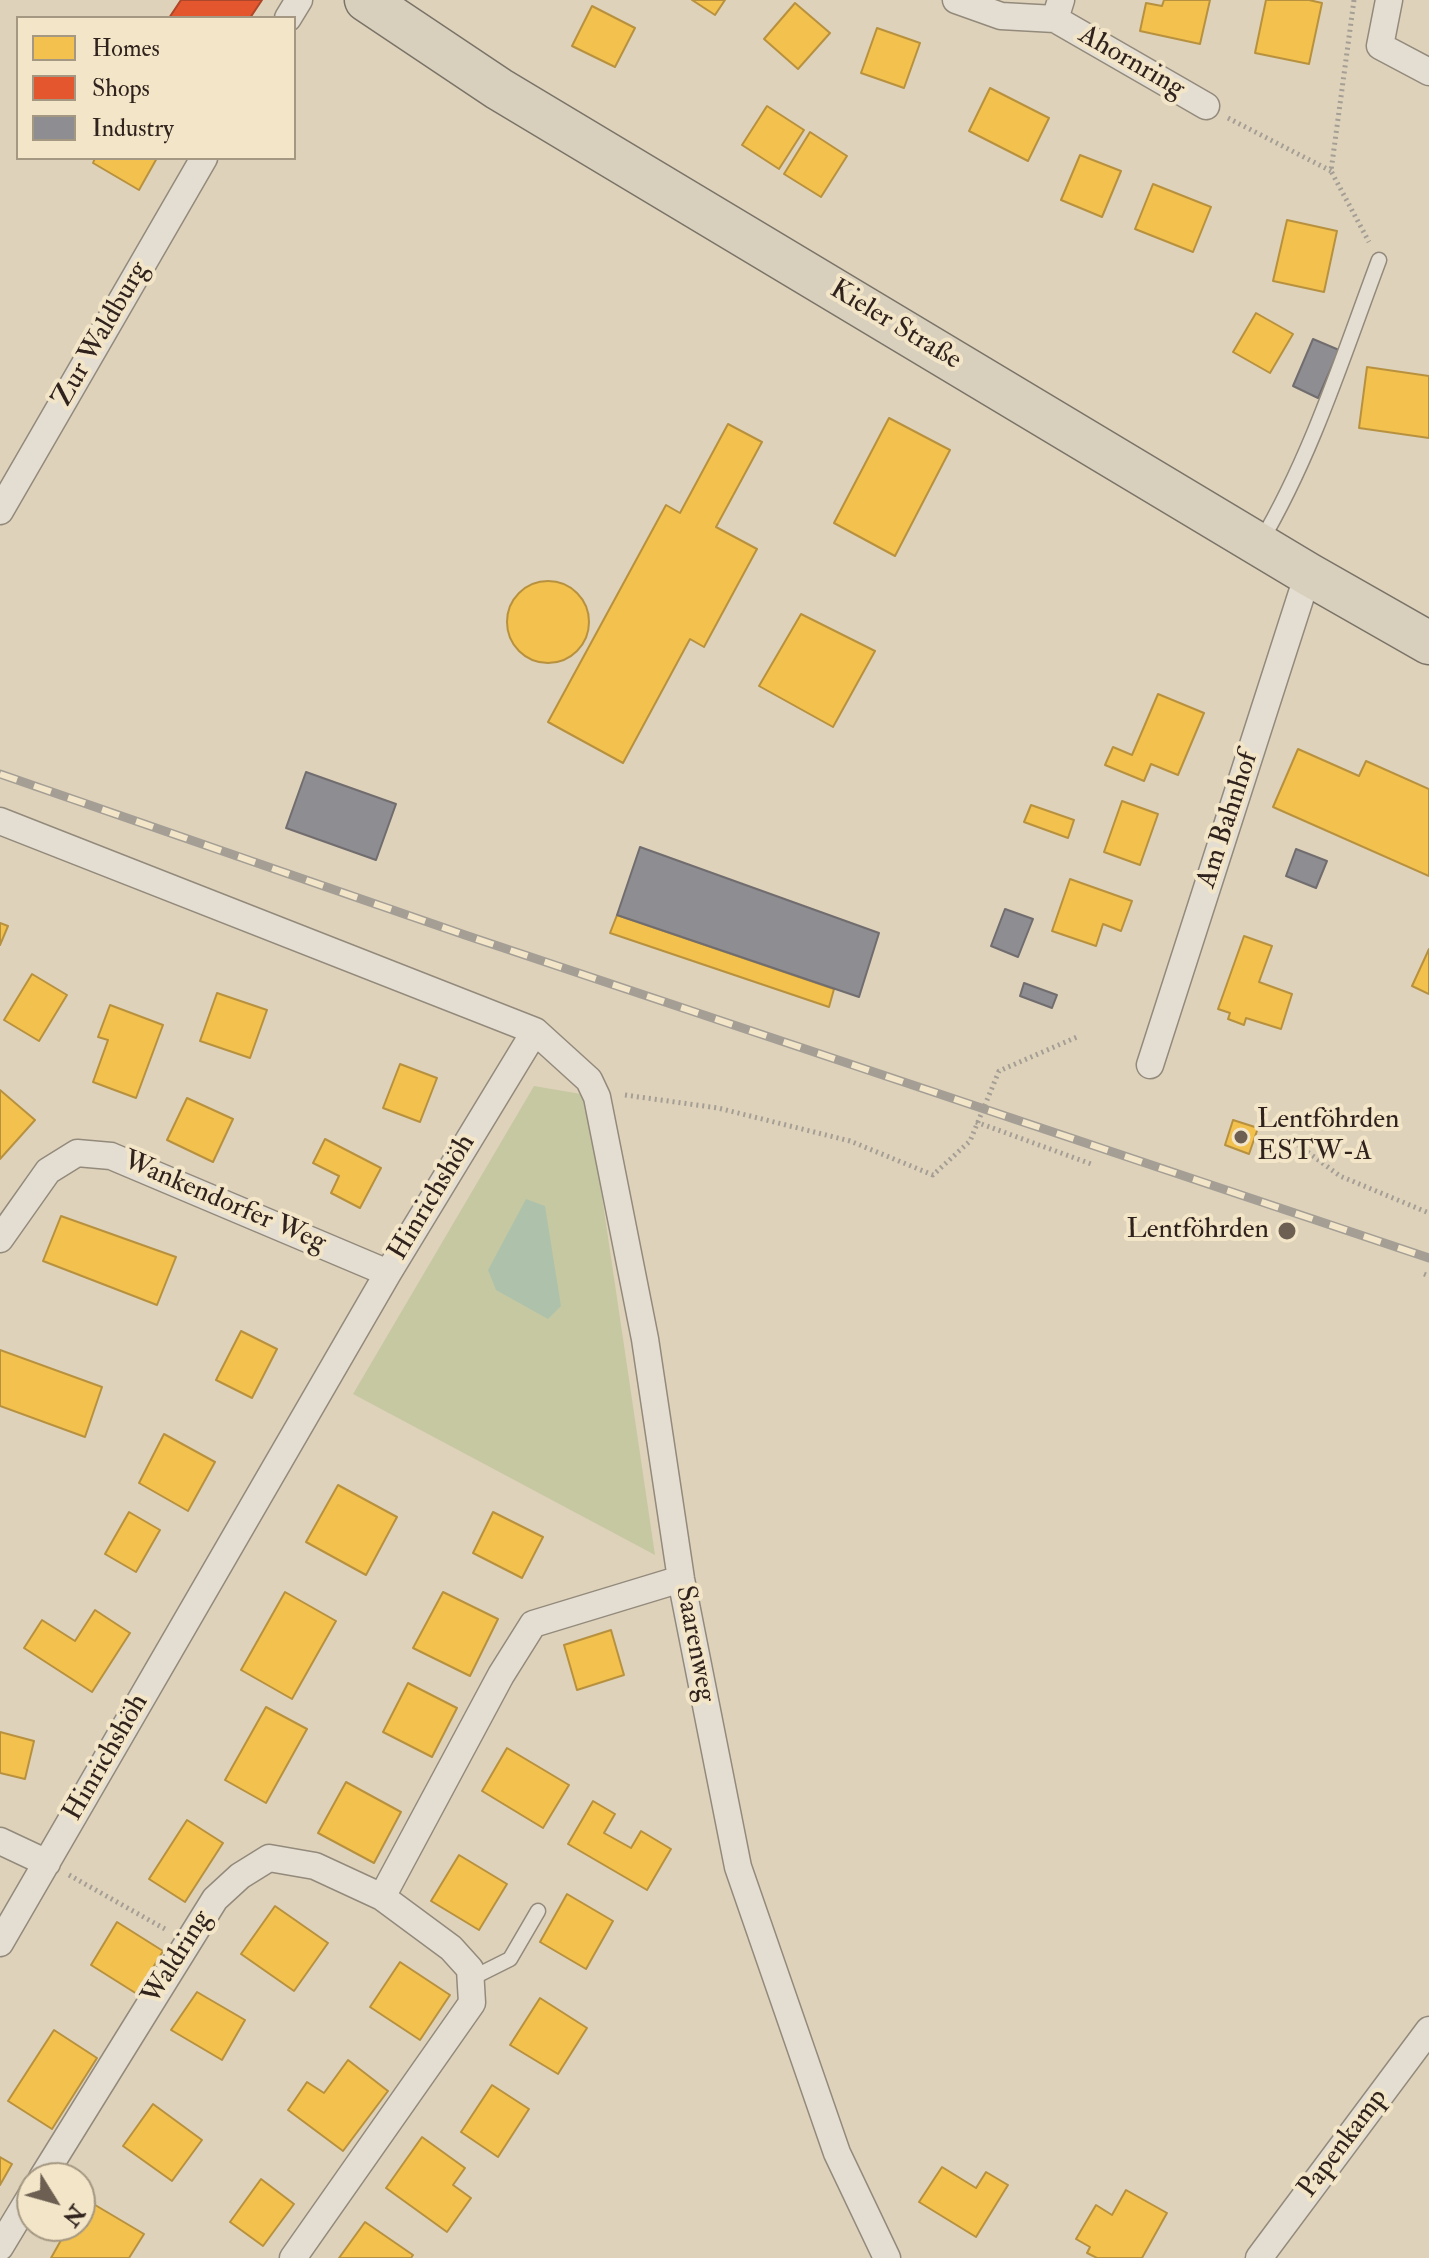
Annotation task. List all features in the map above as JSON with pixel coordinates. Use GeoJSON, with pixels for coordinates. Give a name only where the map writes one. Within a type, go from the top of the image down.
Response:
{"type":"FeatureCollection","features":[{"type":"Feature","properties":{"kind":"main road","name":"Kieler Straße"},"geometry":{"type":"LineString","coordinates":[[366,0],[499,89],[1308,574],[1429,643]]}},
{"type":"Feature","properties":{"kind":"street","name":"Ahornring"},"geometry":{"type":"LineString","coordinates":[[956,0],[1001,16],[1058,10],[1206,106]]}},
{"type":"Feature","properties":{"kind":"street"},"geometry":{"type":"LineString","coordinates":[[1389,0],[1380,46],[1429,72]]}},
{"type":"Feature","properties":{"kind":"street","name":"Zur Waldburg"},"geometry":{"type":"LineString","coordinates":[[0,511],[203,160]]}},
{"type":"Feature","properties":{"kind":"street","name":"Am Bahnhof"},"geometry":{"type":"LineString","coordinates":[[1150,1065],[1308,574]]}},
{"type":"Feature","properties":{"kind":"street"},"geometry":{"type":"LineString","coordinates":[[0,821],[535,1031]]}},
{"type":"Feature","properties":{"kind":"street","name":"Saarenweg"},"geometry":{"type":"LineString","coordinates":[[535,1031],[589,1080],[597,1097],[645,1339],[681,1579],[738,1867],[837,2153],[887,2258]]}},
{"type":"Feature","properties":{"kind":"street","name":"Hinrichshöh"},"geometry":{"type":"LineString","coordinates":[[0,1943],[388,1273],[535,1031]]}},
{"type":"Feature","properties":{"kind":"street","name":"Wankendorfer Weg"},"geometry":{"type":"LineString","coordinates":[[0,1239],[48,1171],[77,1153],[100,1155],[111,1156],[388,1273]]}},
{"type":"Feature","properties":{"kind":"street"},"geometry":{"type":"LineString","coordinates":[[382,1897],[501,1675],[533,1624],[681,1579]]}},
{"type":"Feature","properties":{"kind":"street"},"geometry":{"type":"LineString","coordinates":[[0,1841],[47,1863]]}},
{"type":"Feature","properties":{"kind":"street","name":"Waldring"},"geometry":{"type":"LineString","coordinates":[[52,2162],[215,1899],[240,1876],[269,1858],[315,1866],[382,1897],[451,1948],[470,1969],[470,1979]]}},
{"type":"Feature","properties":{"kind":"street"},"geometry":{"type":"LineString","coordinates":[[293,2258],[472,2003],[470,1979]]}},
{"type":"Feature","properties":{"kind":"street","name":"Papenkamp"},"geometry":{"type":"LineString","coordinates":[[1259,2258],[1429,2030]]}},
{"type":"Feature","properties":{"kind":"street"},"geometry":{"type":"LineString","coordinates":[[0,2247],[16,2220]]}},
{"type":"Feature","properties":{"kind":"lane"},"geometry":{"type":"LineString","coordinates":[[1259,544],[1279,511],[1309,448],[1379,260]]}},
{"type":"Feature","properties":{"kind":"lane"},"geometry":{"type":"LineString","coordinates":[[470,1979],[510,1959],[538,1911]]}},
{"type":"Feature","properties":{"kind":"path"},"geometry":{"type":"LineString","coordinates":[[1331,171],[1354,0]]}},
{"type":"Feature","properties":{"kind":"path"},"geometry":{"type":"LineString","coordinates":[[1206,106],[1331,171],[1379,260]]}},
{"type":"Feature","properties":{"kind":"path"},"geometry":{"type":"LineString","coordinates":[[597,1097],[616,1093],[718,1108],[850,1141],[933,1175],[970,1141],[999,1071],[1077,1037]]}},
{"type":"Feature","properties":{"kind":"path"},"geometry":{"type":"LineString","coordinates":[[976,1122],[1094,1165]]}},
{"type":"Feature","properties":{"kind":"path"},"geometry":{"type":"LineString","coordinates":[[1298,1145],[1340,1176],[1429,1213]]}},
{"type":"Feature","properties":{"kind":"path"},"geometry":{"type":"LineString","coordinates":[[47,1863],[187,1941]]}},
{"type":"Feature","properties":{"kind":"shaded area"},"geometry":{"type":"Polygon","coordinates":[[[534,1086],[587,1095],[655,1555],[353,1394],[534,1086]]]}},
{"type":"Feature","properties":{"kind":"shaded area"},"geometry":{"type":"Polygon","coordinates":[[[526,1199],[545,1206],[561,1306],[548,1319],[496,1290],[488,1270],[526,1199]]]}},
{"type":"Feature","properties":{"kind":"building: Homes"},"geometry":{"type":"Polygon","coordinates":[[[692,0],[725,0],[715,15],[692,0]]]}},
{"type":"Feature","properties":{"kind":"building: Homes"},"geometry":{"type":"Polygon","coordinates":[[[1164,0],[1210,0],[1200,44],[1140,31],[1146,3],[1162,6],[1164,0]]]}},
{"type":"Feature","properties":{"kind":"building: Homes"},"geometry":{"type":"Polygon","coordinates":[[[1266,0],[1322,3],[1309,64],[1255,53],[1266,0]]]}},
{"type":"Feature","properties":{"kind":"building: Homes"},"geometry":{"type":"Polygon","coordinates":[[[795,3],[830,33],[798,69],[764,39],[795,3]]]}},
{"type":"Feature","properties":{"kind":"building: Homes"},"geometry":{"type":"Polygon","coordinates":[[[592,6],[635,28],[615,67],[572,46],[592,6]]]}},
{"type":"Feature","properties":{"kind":"building: Homes"},"geometry":{"type":"Polygon","coordinates":[[[877,28],[920,43],[904,88],[861,73],[877,28]]]}},
{"type":"Feature","properties":{"kind":"building: Homes"},"geometry":{"type":"Polygon","coordinates":[[[990,88],[1049,118],[1028,161],[969,131],[990,88]]]}},
{"type":"Feature","properties":{"kind":"building: Homes"},"geometry":{"type":"Polygon","coordinates":[[[767,106],[804,130],[779,169],[742,145],[767,106]]]}},
{"type":"Feature","properties":{"kind":"building: Homes"},"geometry":{"type":"Polygon","coordinates":[[[810,132],[847,156],[821,197],[784,174],[810,132]]]}},
{"type":"Feature","properties":{"kind":"building: Homes"},"geometry":{"type":"Polygon","coordinates":[[[1080,155],[1121,171],[1102,217],[1061,200],[1080,155]]]}},
{"type":"Feature","properties":{"kind":"building: Homes"},"geometry":{"type":"Polygon","coordinates":[[[94,160],[156,160],[139,190],[93,163],[94,160]]]}},
{"type":"Feature","properties":{"kind":"building: Homes"},"geometry":{"type":"Polygon","coordinates":[[[1153,184],[1211,207],[1193,252],[1135,229],[1153,184]]]}},
{"type":"Feature","properties":{"kind":"building: Homes"},"geometry":{"type":"Polygon","coordinates":[[[1287,220],[1337,231],[1324,292],[1273,281],[1287,220]]]}},
{"type":"Feature","properties":{"kind":"building: Homes"},"geometry":{"type":"Polygon","coordinates":[[[1256,313],[1293,334],[1270,373],[1233,352],[1256,313]]]}},
{"type":"Feature","properties":{"kind":"building: Homes"},"geometry":{"type":"Polygon","coordinates":[[[1367,367],[1429,376],[1429,438],[1359,428],[1367,367]]]}},
{"type":"Feature","properties":{"kind":"building: Homes"},"geometry":{"type":"Polygon","coordinates":[[[889,418],[950,450],[895,556],[834,523],[889,418]]]}},
{"type":"Feature","properties":{"kind":"building: Homes"},"geometry":{"type":"Polygon","coordinates":[[[728,424],[762,442],[716,527],[757,549],[704,647],[690,639],[623,763],[548,722],[666,505],[680,513],[728,424]]]}},
{"type":"Feature","properties":{"kind":"building: Homes"},"geometry":{"type":"Polygon","coordinates":[[[540,581],[556,581],[571,588],[582,599],[589,622],[586,638],[577,651],[556,663],[540,663],[525,656],[514,645],[507,630],[507,614],[514,599],[525,588],[540,581]]]}},
{"type":"Feature","properties":{"kind":"building: Homes"},"geometry":{"type":"Polygon","coordinates":[[[801,614],[875,651],[833,727],[759,686],[801,614]]]}},
{"type":"Feature","properties":{"kind":"building: Homes"},"geometry":{"type":"Polygon","coordinates":[[[1158,694],[1204,713],[1178,775],[1151,764],[1144,781],[1105,765],[1113,747],[1132,755],[1158,694]]]}},
{"type":"Feature","properties":{"kind":"building: Homes"},"geometry":{"type":"Polygon","coordinates":[[[1298,749],[1359,776],[1366,761],[1429,789],[1429,876],[1273,807],[1298,749]]]}},
{"type":"Feature","properties":{"kind":"building: Homes"},"geometry":{"type":"Polygon","coordinates":[[[1122,801],[1158,814],[1140,865],[1104,852],[1122,801]]]}},
{"type":"Feature","properties":{"kind":"building: Homes"},"geometry":{"type":"Polygon","coordinates":[[[1031,805],[1074,820],[1068,838],[1024,822],[1031,805]]]}},
{"type":"Feature","properties":{"kind":"building: Homes"},"geometry":{"type":"Polygon","coordinates":[[[1070,879],[1132,901],[1121,931],[1103,924],[1096,946],[1052,931],[1070,879]]]}},
{"type":"Feature","properties":{"kind":"building: Homes"},"geometry":{"type":"Polygon","coordinates":[[[617,915],[834,989],[829,1007],[610,933],[617,915]]]}},
{"type":"Feature","properties":{"kind":"building: Homes"},"geometry":{"type":"Polygon","coordinates":[[[0,923],[8,926],[0,945],[0,923]]]}},
{"type":"Feature","properties":{"kind":"building: Homes"},"geometry":{"type":"Polygon","coordinates":[[[1244,936],[1272,946],[1259,982],[1292,994],[1281,1029],[1246,1018],[1244,1025],[1228,1019],[1230,1013],[1218,1009],[1244,936]]]}},
{"type":"Feature","properties":{"kind":"building: Homes"},"geometry":{"type":"Polygon","coordinates":[[[1429,949],[1429,994],[1412,986],[1429,949]]]}},
{"type":"Feature","properties":{"kind":"building: Homes"},"geometry":{"type":"Polygon","coordinates":[[[32,974],[67,995],[39,1041],[4,1020],[32,974]]]}},
{"type":"Feature","properties":{"kind":"building: Homes"},"geometry":{"type":"Polygon","coordinates":[[[217,993],[267,1010],[250,1058],[200,1041],[217,993]]]}},
{"type":"Feature","properties":{"kind":"building: Homes"},"geometry":{"type":"Polygon","coordinates":[[[110,1005],[163,1025],[136,1098],[93,1082],[108,1040],[98,1037],[110,1005]]]}},
{"type":"Feature","properties":{"kind":"building: Homes"},"geometry":{"type":"Polygon","coordinates":[[[400,1064],[437,1078],[420,1122],[383,1108],[400,1064]]]}},
{"type":"Feature","properties":{"kind":"building: Homes"},"geometry":{"type":"Polygon","coordinates":[[[0,1090],[35,1120],[0,1159],[0,1090]]]}},
{"type":"Feature","properties":{"kind":"building: Homes"},"geometry":{"type":"Polygon","coordinates":[[[187,1098],[233,1119],[213,1162],[167,1140],[187,1098]]]}},
{"type":"Feature","properties":{"kind":"building: Homes","name":"Lentföhrden ESTW-A"},"geometry":{"type":"Polygon","coordinates":[[[1233,1120],[1258,1128],[1249,1154],[1225,1145],[1233,1120]]]}},
{"type":"Feature","properties":{"kind":"building: Homes"},"geometry":{"type":"Polygon","coordinates":[[[325,1139],[381,1168],[360,1208],[331,1193],[339,1176],[313,1163],[325,1139]]]}},
{"type":"Feature","properties":{"kind":"building: Homes"},"geometry":{"type":"Polygon","coordinates":[[[61,1216],[176,1257],[157,1305],[43,1261],[61,1216]]]}},
{"type":"Feature","properties":{"kind":"building: Homes"},"geometry":{"type":"Polygon","coordinates":[[[241,1331],[277,1349],[252,1398],[216,1380],[241,1331]]]}},
{"type":"Feature","properties":{"kind":"building: Homes"},"geometry":{"type":"Polygon","coordinates":[[[0,1350],[102,1387],[85,1437],[0,1406],[0,1350]]]}},
{"type":"Feature","properties":{"kind":"building: Homes"},"geometry":{"type":"Polygon","coordinates":[[[164,1434],[215,1462],[188,1511],[139,1483],[164,1434]]]}},
{"type":"Feature","properties":{"kind":"building: Homes"},"geometry":{"type":"Polygon","coordinates":[[[338,1485],[397,1517],[366,1575],[306,1542],[338,1485]]]}},
{"type":"Feature","properties":{"kind":"building: Homes"},"geometry":{"type":"Polygon","coordinates":[[[129,1512],[160,1530],[136,1572],[105,1554],[129,1512]]]}},
{"type":"Feature","properties":{"kind":"building: Homes"},"geometry":{"type":"Polygon","coordinates":[[[493,1512],[543,1537],[522,1578],[473,1553],[493,1512]]]}},
{"type":"Feature","properties":{"kind":"building: Homes"},"geometry":{"type":"Polygon","coordinates":[[[285,1592],[336,1621],[292,1699],[241,1670],[285,1592]]]}},
{"type":"Feature","properties":{"kind":"building: Homes"},"geometry":{"type":"Polygon","coordinates":[[[443,1592],[498,1619],[470,1676],[413,1648],[443,1592]]]}},
{"type":"Feature","properties":{"kind":"building: Homes"},"geometry":{"type":"Polygon","coordinates":[[[95,1610],[130,1633],[92,1692],[24,1648],[42,1620],[75,1641],[95,1610]]]}},
{"type":"Feature","properties":{"kind":"building: Homes"},"geometry":{"type":"Polygon","coordinates":[[[611,1630],[624,1675],[577,1690],[564,1645],[611,1630]]]}},
{"type":"Feature","properties":{"kind":"building: Homes"},"geometry":{"type":"Polygon","coordinates":[[[408,1683],[457,1708],[432,1757],[383,1732],[408,1683]]]}},
{"type":"Feature","properties":{"kind":"building: Homes"},"geometry":{"type":"Polygon","coordinates":[[[266,1707],[307,1729],[266,1803],[225,1780],[266,1707]]]}},
{"type":"Feature","properties":{"kind":"building: Homes"},"geometry":{"type":"Polygon","coordinates":[[[0,1732],[34,1741],[25,1779],[0,1773],[0,1732]]]}},
{"type":"Feature","properties":{"kind":"building: Homes"},"geometry":{"type":"Polygon","coordinates":[[[507,1748],[569,1785],[543,1828],[482,1791],[507,1748]]]}},
{"type":"Feature","properties":{"kind":"building: Homes"},"geometry":{"type":"Polygon","coordinates":[[[346,1782],[401,1812],[374,1863],[318,1833],[346,1782]]]}},
{"type":"Feature","properties":{"kind":"building: Homes"},"geometry":{"type":"Polygon","coordinates":[[[593,1801],[615,1814],[604,1833],[631,1848],[641,1831],[671,1849],[647,1890],[568,1844],[593,1801]]]}},
{"type":"Feature","properties":{"kind":"building: Homes"},"geometry":{"type":"Polygon","coordinates":[[[187,1820],[223,1843],[185,1902],[149,1879],[187,1820]]]}},
{"type":"Feature","properties":{"kind":"building: Homes"},"geometry":{"type":"Polygon","coordinates":[[[459,1855],[507,1884],[479,1930],[431,1901],[459,1855]]]}},
{"type":"Feature","properties":{"kind":"building: Homes"},"geometry":{"type":"Polygon","coordinates":[[[567,1894],[613,1921],[586,1969],[540,1942],[567,1894]]]}},
{"type":"Feature","properties":{"kind":"building: Homes"},"geometry":{"type":"Polygon","coordinates":[[[275,1906],[328,1943],[294,1991],[241,1954],[275,1906]]]}},
{"type":"Feature","properties":{"kind":"building: Homes"},"geometry":{"type":"Polygon","coordinates":[[[117,1922],[163,1951],[137,1994],[91,1965],[117,1922]]]}},
{"type":"Feature","properties":{"kind":"building: Homes"},"geometry":{"type":"Polygon","coordinates":[[[400,1962],[450,1995],[420,2040],[370,2007],[400,1962]]]}},
{"type":"Feature","properties":{"kind":"building: Homes"},"geometry":{"type":"Polygon","coordinates":[[[197,1992],[245,2020],[222,2060],[171,2030],[197,1992]]]}},
{"type":"Feature","properties":{"kind":"building: Homes"},"geometry":{"type":"Polygon","coordinates":[[[540,1998],[587,2028],[558,2074],[510,2045],[540,1998]]]}},
{"type":"Feature","properties":{"kind":"building: Homes"},"geometry":{"type":"Polygon","coordinates":[[[54,2030],[97,2058],[52,2129],[8,2101],[54,2030]]]}},
{"type":"Feature","properties":{"kind":"building: Homes"},"geometry":{"type":"Polygon","coordinates":[[[348,2060],[388,2091],[343,2151],[288,2110],[307,2082],[324,2093],[348,2060]]]}},
{"type":"Feature","properties":{"kind":"building: Homes"},"geometry":{"type":"Polygon","coordinates":[[[492,2085],[529,2109],[498,2157],[461,2132],[492,2085]]]}},
{"type":"Feature","properties":{"kind":"building: Homes"},"geometry":{"type":"Polygon","coordinates":[[[153,2104],[202,2140],[172,2181],[123,2146],[153,2104]]]}},
{"type":"Feature","properties":{"kind":"building: Homes"},"geometry":{"type":"Polygon","coordinates":[[[422,2137],[465,2168],[453,2185],[471,2198],[447,2232],[386,2188],[422,2137]]]}},
{"type":"Feature","properties":{"kind":"building: Homes"},"geometry":{"type":"Polygon","coordinates":[[[0,2157],[12,2164],[0,2185],[0,2157]]]}},
{"type":"Feature","properties":{"kind":"building: Homes"},"geometry":{"type":"Polygon","coordinates":[[[942,2167],[976,2188],[986,2172],[1008,2185],[976,2237],[919,2202],[942,2167]]]}},
{"type":"Feature","properties":{"kind":"building: Homes"},"geometry":{"type":"Polygon","coordinates":[[[261,2179],[294,2204],[263,2246],[230,2222],[261,2179]]]}},
{"type":"Feature","properties":{"kind":"building: Homes"},"geometry":{"type":"Polygon","coordinates":[[[1126,2190],[1167,2213],[1142,2258],[1097,2258],[1087,2253],[1090,2247],[1076,2239],[1096,2205],[1112,2215],[1126,2190]]]}},
{"type":"Feature","properties":{"kind":"building: Homes"},"geometry":{"type":"Polygon","coordinates":[[[96,2206],[144,2234],[129,2258],[51,2258],[60,2242],[96,2242],[96,2206]]]}},
{"type":"Feature","properties":{"kind":"building: Homes"},"geometry":{"type":"Polygon","coordinates":[[[365,2222],[413,2255],[411,2258],[339,2258],[365,2222]]]}},
{"type":"Feature","properties":{"kind":"building: Shops"},"geometry":{"type":"Polygon","coordinates":[[[181,0],[262,0],[251,16],[170,16],[181,0]]]}},
{"type":"Feature","properties":{"kind":"building: Industry"},"geometry":{"type":"Polygon","coordinates":[[[1313,339],[1339,350],[1318,398],[1293,386],[1313,339]]]}},
{"type":"Feature","properties":{"kind":"building: Industry"},"geometry":{"type":"Polygon","coordinates":[[[306,772],[396,804],[376,860],[286,828],[306,772]]]}},
{"type":"Feature","properties":{"kind":"building: Industry"},"geometry":{"type":"Polygon","coordinates":[[[640,847],[879,933],[859,997],[617,915],[640,847]]]}},
{"type":"Feature","properties":{"kind":"building: Industry"},"geometry":{"type":"Polygon","coordinates":[[[1296,849],[1327,861],[1316,888],[1286,876],[1296,849]]]}},
{"type":"Feature","properties":{"kind":"building: Industry"},"geometry":{"type":"Polygon","coordinates":[[[1005,909],[1033,919],[1018,957],[991,946],[1005,909]]]}},
{"type":"Feature","properties":{"kind":"building: Industry"},"geometry":{"type":"Polygon","coordinates":[[[1024,983],[1057,995],[1052,1008],[1020,996],[1024,983]]]}},
{"type":"Feature","properties":{"kind":"railway"},"geometry":{"type":"LineString","coordinates":[[0,774],[465,935],[1429,1258]]}},
{"type":"Feature","properties":{"kind":"place","name":"Lentföhrden ESTW-A"},"geometry":{"type":"Point","coordinates":[1241,1137]}},
{"type":"Feature","properties":{"kind":"place","name":"Lentföhrden"},"geometry":{"type":"Point","coordinates":[1287,1231]}}]}
